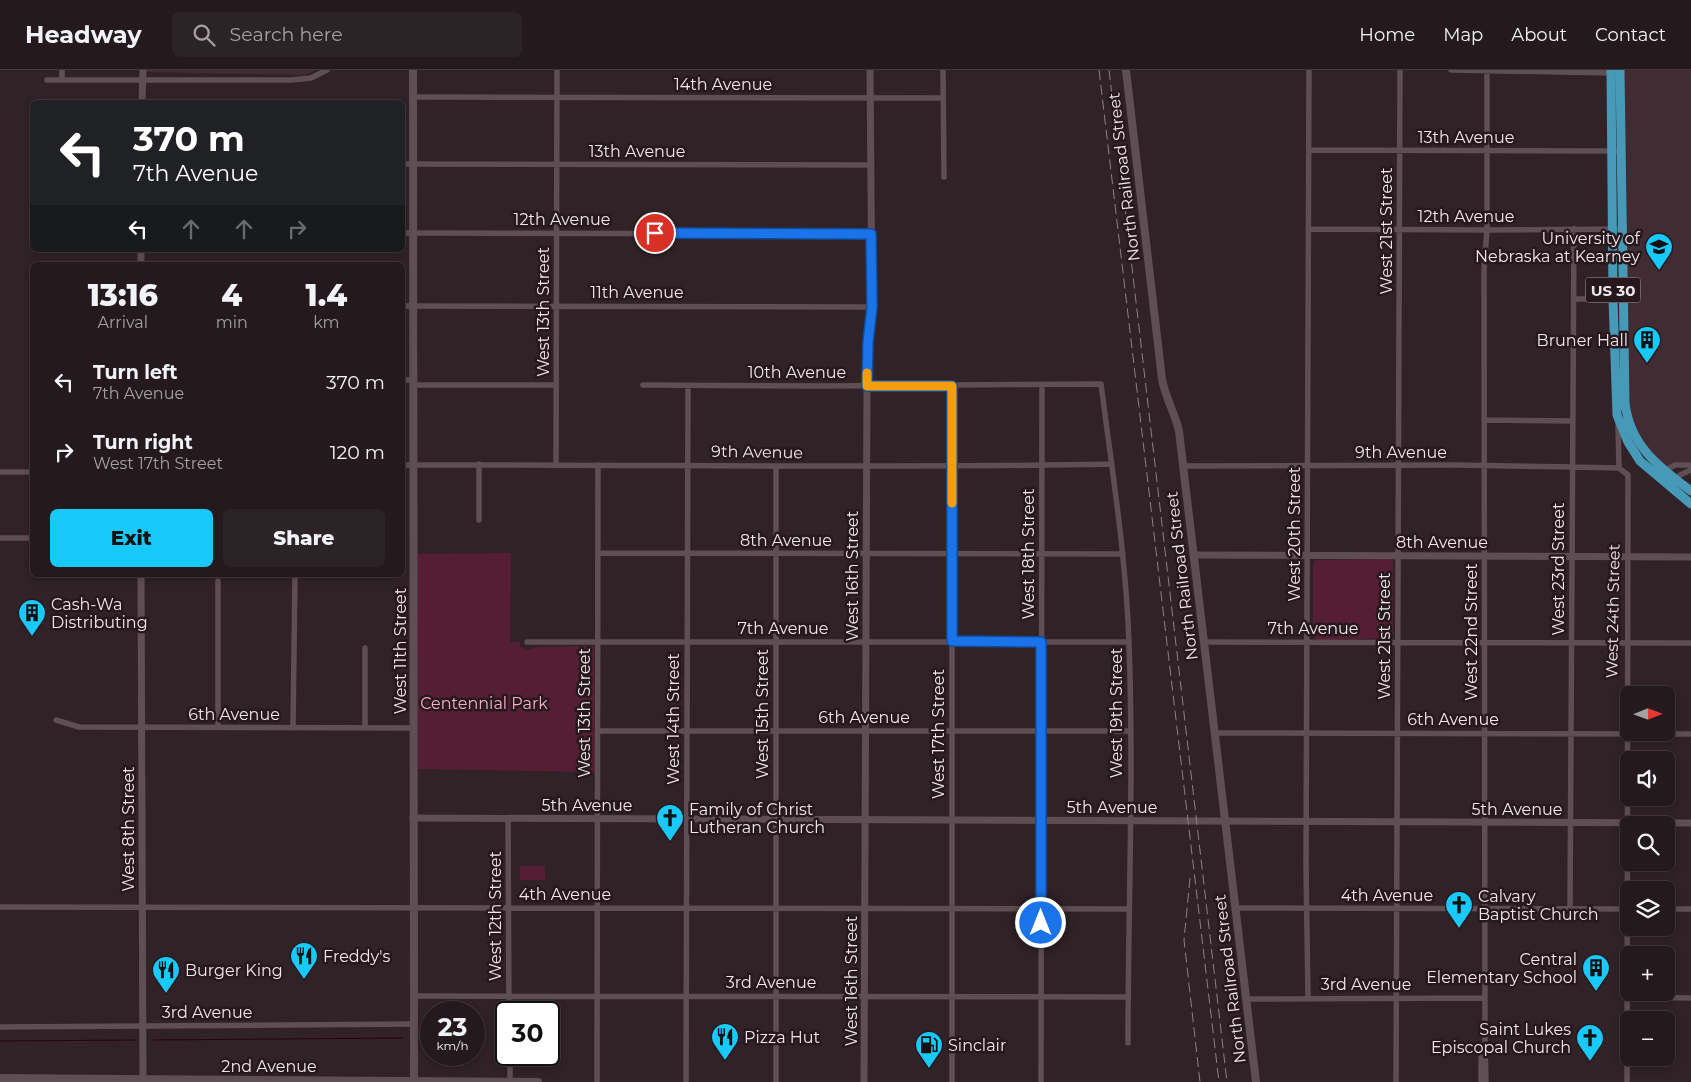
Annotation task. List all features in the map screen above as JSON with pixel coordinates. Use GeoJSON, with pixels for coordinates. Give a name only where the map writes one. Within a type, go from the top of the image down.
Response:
{"type":"FeatureCollection","features":[{"type":"Feature","properties":{"kind":"main road","name":"West 11th Street"},"geometry":{"type":"LineString","coordinates":[[413,70],[414,1081]]}},
{"type":"Feature","properties":{"kind":"main road","name":"North Railroad Street"},"geometry":{"type":"LineString","coordinates":[[1126,70],[1162,379],[1164,390],[1177,424],[1183,466],[1256,1082]]}},
{"type":"Feature","properties":{"kind":"main road","name":"West 24th Street"},"geometry":{"type":"LineString","coordinates":[[1615,72],[1611,151],[1617,415],[1623,431],[1644,465],[1660,473]]}},
{"type":"Feature","properties":{"kind":"main road","name":"West 24th Street"},"geometry":{"type":"LineString","coordinates":[[1615,72],[1621,152],[1626,415],[1637,441],[1660,473],[1672,489],[1691,504]]}},
{"type":"Feature","properties":{"kind":"main road"},"geometry":{"type":"LineString","coordinates":[[1660,473],[1666,480],[1679,482],[1691,491]]}},
{"type":"Feature","properties":{"kind":"main road","name":"2nd Avenue"},"geometry":{"type":"LineString","coordinates":[[0,1078],[142,1081],[538,1082]]}},
{"type":"Feature","properties":{"kind":"street"},"geometry":{"type":"LineString","coordinates":[[62,70],[62,80]]}},
{"type":"Feature","properties":{"kind":"street"},"geometry":{"type":"LineString","coordinates":[[142,70],[142,100]]}},
{"type":"Feature","properties":{"kind":"street"},"geometry":{"type":"LineString","coordinates":[[48,80],[291,80],[311,78],[327,70]]}},
{"type":"Feature","properties":{"kind":"street","name":"West 13th Street"},"geometry":{"type":"LineString","coordinates":[[556,464],[557,70]]}},
{"type":"Feature","properties":{"kind":"street","name":"West 16th Street"},"geometry":{"type":"LineString","coordinates":[[864,1082],[867,386],[868,342],[872,307],[870,70]]}},
{"type":"Feature","properties":{"kind":"street"},"geometry":{"type":"LineString","coordinates":[[943,70],[944,177]]}},
{"type":"Feature","properties":{"kind":"street","name":"West 20th Street"},"geometry":{"type":"LineString","coordinates":[[1308,998],[1306,822],[1310,228],[1309,70]]}},
{"type":"Feature","properties":{"kind":"street","name":"West 21st Street"},"geometry":{"type":"LineString","coordinates":[[1396,1082],[1400,70]]}},
{"type":"Feature","properties":{"kind":"street"},"geometry":{"type":"LineString","coordinates":[[1451,70],[1615,72]]}},
{"type":"Feature","properties":{"kind":"street","name":"West 22nd Street"},"geometry":{"type":"LineString","coordinates":[[1486,1082],[1484,998],[1484,269],[1487,230],[1487,70]]}},
{"type":"Feature","properties":{"kind":"street","name":"14th Avenue"},"geometry":{"type":"LineString","coordinates":[[413,97],[943,98]]}},
{"type":"Feature","properties":{"kind":"street","name":"13th Avenue"},"geometry":{"type":"LineString","coordinates":[[1309,150],[1621,152]]}},
{"type":"Feature","properties":{"kind":"street","name":"13th Avenue"},"geometry":{"type":"LineString","coordinates":[[405,164],[871,165]]}},
{"type":"Feature","properties":{"kind":"street","name":"12th Avenue"},"geometry":{"type":"LineString","coordinates":[[1310,228],[1623,229]]}},
{"type":"Feature","properties":{"kind":"street","name":"West 23rd Street"},"geometry":{"type":"LineString","coordinates":[[1570,909],[1574,229]]}},
{"type":"Feature","properties":{"kind":"street","name":"12th Avenue"},"geometry":{"type":"LineString","coordinates":[[405,233],[871,234]]}},
{"type":"Feature","properties":{"kind":"street"},"geometry":{"type":"LineString","coordinates":[[1575,300],[1613,299]]}},
{"type":"Feature","properties":{"kind":"street","name":"11th Avenue"},"geometry":{"type":"LineString","coordinates":[[405,306],[872,307]]}},
{"type":"Feature","properties":{"kind":"street"},"geometry":{"type":"LineString","coordinates":[[405,381],[556,385]]}},
{"type":"Feature","properties":{"kind":"street","name":"10th Avenue"},"geometry":{"type":"LineString","coordinates":[[642,385],[952,386],[1101,384]]}},
{"type":"Feature","properties":{"kind":"street","name":"West 19th Street"},"geometry":{"type":"LineString","coordinates":[[1101,384],[1123,554],[1129,642],[1128,1043]]}},
{"type":"Feature","properties":{"kind":"street","name":"West 18th Street"},"geometry":{"type":"LineString","coordinates":[[1041,1082],[1042,385]]}},
{"type":"Feature","properties":{"kind":"street","name":"West 14th Street"},"geometry":{"type":"LineString","coordinates":[[686,1082],[688,386]]}},
{"type":"Feature","properties":{"kind":"street","name":"West 17th Street"},"geometry":{"type":"LineString","coordinates":[[952,386],[952,1082]]}},
{"type":"Feature","properties":{"kind":"street","name":"West 24th Street"},"geometry":{"type":"LineString","coordinates":[[1617,415],[1619,468],[1626,472],[1629,479],[1628,686]]}},
{"type":"Feature","properties":{"kind":"street"},"geometry":{"type":"LineString","coordinates":[[1484,420],[1573,421]]}},
{"type":"Feature","properties":{"kind":"street"},"geometry":{"type":"LineString","coordinates":[[479,464],[479,520]]}},
{"type":"Feature","properties":{"kind":"street","name":"9th Avenue"},"geometry":{"type":"LineString","coordinates":[[405,465],[1042,466],[1111,464]]}},
{"type":"Feature","properties":{"kind":"street","name":"West 13th Street"},"geometry":{"type":"LineString","coordinates":[[597,1082],[598,465]]}},
{"type":"Feature","properties":{"kind":"street","name":"9th Avenue"},"geometry":{"type":"LineString","coordinates":[[1183,466],[1398,465],[1619,468]]}},
{"type":"Feature","properties":{"kind":"street"},"geometry":{"type":"LineString","coordinates":[[1660,473],[1675,465],[1691,465]]}},
{"type":"Feature","properties":{"kind":"street","name":"West 15th Street"},"geometry":{"type":"LineString","coordinates":[[776,466],[776,1082]]}},
{"type":"Feature","properties":{"kind":"street"},"geometry":{"type":"LineString","coordinates":[[1679,482],[1684,472],[1691,470]]}},
{"type":"Feature","properties":{"kind":"street"},"geometry":{"type":"LineString","coordinates":[[0,472],[30,472]]}},
{"type":"Feature","properties":{"kind":"street"},"geometry":{"type":"LineString","coordinates":[[0,538],[30,538]]}},
{"type":"Feature","properties":{"kind":"street","name":"8th Avenue"},"geometry":{"type":"LineString","coordinates":[[598,553],[1123,554]]}},
{"type":"Feature","properties":{"kind":"street","name":"8th Avenue"},"geometry":{"type":"LineString","coordinates":[[1193,555],[1691,557]]}},
{"type":"Feature","properties":{"kind":"street","name":"West 8th Street"},"geometry":{"type":"LineString","coordinates":[[141,577],[142,1081]]}},
{"type":"Feature","properties":{"kind":"street"},"geometry":{"type":"LineString","coordinates":[[292,728],[295,577]]}},
{"type":"Feature","properties":{"kind":"street"},"geometry":{"type":"LineString","coordinates":[[218,581],[218,727]]}},
{"type":"Feature","properties":{"kind":"street","name":"7th Avenue"},"geometry":{"type":"LineString","coordinates":[[527,642],[1129,642]]}},
{"type":"Feature","properties":{"kind":"street","name":"7th Avenue"},"geometry":{"type":"LineString","coordinates":[[1204,642],[1691,643]]}},
{"type":"Feature","properties":{"kind":"street"},"geometry":{"type":"LineString","coordinates":[[365,648],[365,728]]}},
{"type":"Feature","properties":{"kind":"street","name":"6th Avenue"},"geometry":{"type":"LineString","coordinates":[[56,720],[79,727],[413,728]]}},
{"type":"Feature","properties":{"kind":"street","name":"6th Avenue"},"geometry":{"type":"LineString","coordinates":[[598,731],[1130,731]]}},
{"type":"Feature","properties":{"kind":"street","name":"6th Avenue"},"geometry":{"type":"LineString","coordinates":[[1215,733],[1620,733]]}},
{"type":"Feature","properties":{"kind":"street","name":"6th Avenue"},"geometry":{"type":"LineString","coordinates":[[1675,734],[1691,734]]}},
{"type":"Feature","properties":{"kind":"street","name":"West 24th Street"},"geometry":{"type":"LineString","coordinates":[[1626,816],[1627,741]]}},
{"type":"Feature","properties":{"kind":"street","name":"5th Avenue"},"geometry":{"type":"LineString","coordinates":[[414,818],[1620,823]]}},
{"type":"Feature","properties":{"kind":"street","name":"West 12th Street"},"geometry":{"type":"LineString","coordinates":[[508,819],[509,1001]]}},
{"type":"Feature","properties":{"kind":"street","name":"5th Avenue"},"geometry":{"type":"LineString","coordinates":[[1675,823],[1691,823]]}},
{"type":"Feature","properties":{"kind":"street","name":"4th Avenue"},"geometry":{"type":"LineString","coordinates":[[0,907],[1129,909]]}},
{"type":"Feature","properties":{"kind":"street","name":"4th Avenue"},"geometry":{"type":"LineString","coordinates":[[1235,908],[1620,909]]}},
{"type":"Feature","properties":{"kind":"street"},"geometry":{"type":"LineString","coordinates":[[1675,909],[1691,909]]}},
{"type":"Feature","properties":{"kind":"street","name":"3rd Avenue"},"geometry":{"type":"LineString","coordinates":[[414,996],[1128,997]]}},
{"type":"Feature","properties":{"kind":"street","name":"3rd Avenue"},"geometry":{"type":"LineString","coordinates":[[1247,999],[1484,998]]}},
{"type":"Feature","properties":{"kind":"street"},"geometry":{"type":"LineString","coordinates":[[1675,998],[1691,998]]}},
{"type":"Feature","properties":{"kind":"street","name":"West 24th Street"},"geometry":{"type":"LineString","coordinates":[[1626,1001],[1627,1082]]}},
{"type":"Feature","properties":{"kind":"street","name":"3rd Avenue"},"geometry":{"type":"LineString","coordinates":[[0,1027],[414,1024]]}},
{"type":"Feature","properties":{"kind":"street","name":"West 22nd Street"},"geometry":{"type":"LineString","coordinates":[[1481,1082],[1481,1058],[1485,1044]]}},
{"type":"Feature","properties":{"kind":"street"},"geometry":{"type":"LineString","coordinates":[[510,1066],[510,1082]]}},
{"type":"Feature","properties":{"kind":"shaded area"},"geometry":{"type":"Polygon","coordinates":[[[147,70],[317,70],[303,75],[147,72],[147,70]]]}},
{"type":"Feature","properties":{"kind":"shaded area","name":"University of Nebraska at Kearney"},"geometry":{"type":"Polygon","coordinates":[[[1624,70],[1691,70],[1691,462],[1666,468],[1643,449],[1626,415],[1627,196],[1624,70]]]}},
{"type":"Feature","properties":{"kind":"green space","name":"Centennial Park"},"geometry":{"type":"Polygon","coordinates":[[[511,553],[510,642],[520,642],[520,646],[527,650],[538,647],[594,646],[595,772],[418,769],[417,554],[511,553]]]}},
{"type":"Feature","properties":{"kind":"green space"},"geometry":{"type":"Polygon","coordinates":[[[1391,559],[1393,562],[1393,634],[1390,638],[1315,639],[1313,635],[1313,564],[1316,560],[1391,559]]]}},
{"type":"Feature","properties":{"kind":"green space"},"geometry":{"type":"Polygon","coordinates":[[[520,866],[545,866],[545,880],[520,880],[520,866]]]}},
{"type":"Feature","properties":{"kind":"waterway"},"geometry":{"type":"LineString","coordinates":[[153,1040],[402,1038]]}},
{"type":"Feature","properties":{"kind":"waterway"},"geometry":{"type":"LineString","coordinates":[[0,1041],[137,1040]]}},
{"type":"Feature","properties":{"kind":"railway"},"geometry":{"type":"LineString","coordinates":[[1099,70],[1219,1082]]}},
{"type":"Feature","properties":{"kind":"railway"},"geometry":{"type":"LineString","coordinates":[[1109,70],[1227,1082]]}},
{"type":"Feature","properties":{"kind":"railway"},"geometry":{"type":"LineString","coordinates":[[1190,878],[1184,940],[1200,1082]]}},
{"type":"Feature","properties":{"kind":"slow traffic"},"geometry":{"type":"LineString","coordinates":[[867,373],[867,386],[952,386],[952,503]]}},
{"type":"Feature","properties":{"kind":"place","name":"University of Nebraska at Kearney"},"geometry":{"type":"Point","coordinates":[1659,271]}},
{"type":"Feature","properties":{"kind":"place","name":"Bruner Hall"},"geometry":{"type":"Point","coordinates":[1647,364]}},
{"type":"Feature","properties":{"kind":"place","name":"Cash-Wa Distributing"},"geometry":{"type":"Point","coordinates":[32,637]}},
{"type":"Feature","properties":{"kind":"place","name":"Family of Christ Lutheran Church"},"geometry":{"type":"Point","coordinates":[670,842]}},
{"type":"Feature","properties":{"kind":"place","name":"Calvary Baptist Church"},"geometry":{"type":"Point","coordinates":[1459,929]}},
{"type":"Feature","properties":{"kind":"place","name":"Freddy's"},"geometry":{"type":"Point","coordinates":[304,980]}},
{"type":"Feature","properties":{"kind":"place","name":"Central Elementary School"},"geometry":{"type":"Point","coordinates":[1596,992]}},
{"type":"Feature","properties":{"kind":"place","name":"Burger King"},"geometry":{"type":"Point","coordinates":[166,994]}},
{"type":"Feature","properties":{"kind":"place","name":"Pizza Hut"},"geometry":{"type":"Point","coordinates":[725,1061]}},
{"type":"Feature","properties":{"kind":"place","name":"Saint Lukes Episcopal Church"},"geometry":{"type":"Point","coordinates":[1590,1062]}},
{"type":"Feature","properties":{"kind":"place","name":"Sinclair"},"geometry":{"type":"Point","coordinates":[929,1069]}},
{"type":"Feature","properties":{"kind":"route"},"geometry":{"type":"LineString","coordinates":[[655,233],[871,234],[872,307],[868,342],[867,386],[952,386],[952,641],[1041,642],[1041,923]]}}]}
